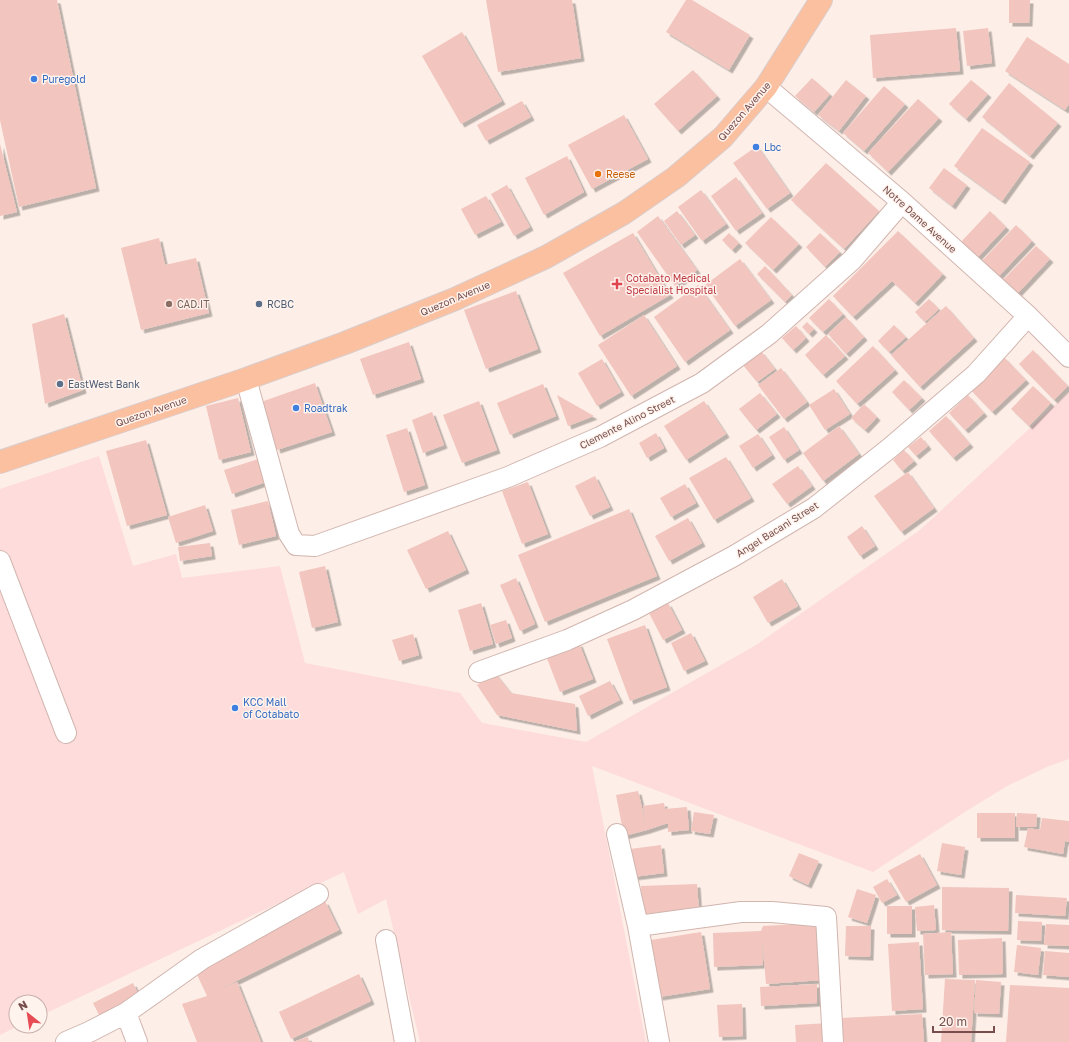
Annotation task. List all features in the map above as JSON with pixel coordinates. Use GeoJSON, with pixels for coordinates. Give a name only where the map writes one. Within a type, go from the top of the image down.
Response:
{"type":"FeatureCollection","features":[{"type":"Feature","properties":{"kind":"main road","name":"Quezon Avenue"},"geometry":{"type":"LineString","coordinates":[[0,462],[246,379],[345,343],[455,299],[546,257],[618,217],[676,177],[723,137],[766,87],[821,0]]}},
{"type":"Feature","properties":{"kind":"street","name":"Notre Dame Avenue"},"geometry":{"type":"LineString","coordinates":[[766,87],[902,202],[1028,316],[1069,357]]}},
{"type":"Feature","properties":{"kind":"street","name":"Clemente Alino Street"},"geometry":{"type":"LineString","coordinates":[[246,379],[289,534],[296,544],[315,546],[508,476],[600,437],[702,383],[768,334],[852,260],[902,202]]}},
{"type":"Feature","properties":{"kind":"street","name":"Angel Bacani Street"},"geometry":{"type":"LineString","coordinates":[[479,672],[567,640],[633,610],[734,556],[814,508],[892,447],[976,374],[1028,316]]}},
{"type":"Feature","properties":{"kind":"street"},"geometry":{"type":"LineString","coordinates":[[0,561],[66,733]]}},
{"type":"Feature","properties":{"kind":"street"},"geometry":{"type":"LineString","coordinates":[[617,834],[638,926],[659,1042]]}},
{"type":"Feature","properties":{"kind":"street"},"geometry":{"type":"LineString","coordinates":[[66,1042],[126,1013],[202,959],[318,894]]}},
{"type":"Feature","properties":{"kind":"street"},"geometry":{"type":"LineString","coordinates":[[638,926],[741,912],[772,912],[826,917],[832,1042]]}},
{"type":"Feature","properties":{"kind":"street"},"geometry":{"type":"LineString","coordinates":[[386,940],[405,1042]]}},
{"type":"Feature","properties":{"kind":"street"},"geometry":{"type":"LineString","coordinates":[[126,1013],[137,1042]]}},
{"type":"Feature","properties":{"kind":"shaded area","name":"KCC Mall of Cotabato"},"geometry":{"type":"Polygon","coordinates":[[[1069,392],[1069,759],[1049,766],[1009,785],[873,872],[592,766],[646,1042],[420,1042],[386,899],[358,914],[344,872],[48,1012],[48,994],[8,994],[8,1031],[0,1035],[0,489],[99,456],[133,566],[176,554],[182,578],[280,566],[305,663],[460,693],[482,723],[586,742],[756,645],[920,530],[1069,392]]]}},
{"type":"Feature","properties":{"kind":"building"},"geometry":{"type":"Polygon","coordinates":[[[0,0],[57,0],[96,188],[19,207],[0,120],[0,0]]]}},
{"type":"Feature","properties":{"kind":"building"},"geometry":{"type":"Polygon","coordinates":[[[486,0],[572,0],[581,58],[498,72],[486,0]]]}},
{"type":"Feature","properties":{"kind":"building"},"geometry":{"type":"Polygon","coordinates":[[[686,0],[692,0],[750,35],[729,70],[666,32],[686,0]]]}},
{"type":"Feature","properties":{"kind":"building"},"geometry":{"type":"Polygon","coordinates":[[[1009,0],[1030,0],[1029,23],[1009,23],[1009,0]]]}},
{"type":"Feature","properties":{"kind":"building"},"geometry":{"type":"Polygon","coordinates":[[[956,28],[960,71],[873,78],[870,35],[956,28]]]}},
{"type":"Feature","properties":{"kind":"building"},"geometry":{"type":"Polygon","coordinates":[[[988,28],[992,63],[967,66],[963,31],[988,28]]]}},
{"type":"Feature","properties":{"kind":"building"},"geometry":{"type":"Polygon","coordinates":[[[462,32],[502,101],[461,124],[422,56],[462,32]]]}},
{"type":"Feature","properties":{"kind":"building"},"geometry":{"type":"Polygon","coordinates":[[[1027,37],[1069,64],[1069,104],[1065,110],[1005,71],[1027,37]]]}},
{"type":"Feature","properties":{"kind":"building"},"geometry":{"type":"Polygon","coordinates":[[[693,70],[717,96],[678,131],[654,104],[693,70]]]}},
{"type":"Feature","properties":{"kind":"building"},"geometry":{"type":"Polygon","coordinates":[[[812,78],[830,94],[814,112],[795,96],[812,78]]]}},
{"type":"Feature","properties":{"kind":"building"},"geometry":{"type":"Polygon","coordinates":[[[846,80],[866,96],[839,131],[818,115],[846,80]]]}},
{"type":"Feature","properties":{"kind":"building"},"geometry":{"type":"Polygon","coordinates":[[[971,80],[988,94],[966,119],[949,104],[971,80]]]}},
{"type":"Feature","properties":{"kind":"building"},"geometry":{"type":"Polygon","coordinates":[[[1009,83],[1058,123],[1030,156],[982,117],[1009,83]]]}},
{"type":"Feature","properties":{"kind":"building"},"geometry":{"type":"Polygon","coordinates":[[[884,86],[905,104],[864,151],[843,133],[884,86]]]}},
{"type":"Feature","properties":{"kind":"building"},"geometry":{"type":"Polygon","coordinates":[[[918,99],[939,118],[888,172],[868,153],[918,99]]]}},
{"type":"Feature","properties":{"kind":"building"},"geometry":{"type":"Polygon","coordinates":[[[522,101],[531,117],[486,141],[477,125],[522,101]]]}},
{"type":"Feature","properties":{"kind":"building"},"geometry":{"type":"Polygon","coordinates":[[[624,115],[648,159],[592,189],[568,145],[624,115]]]}},
{"type":"Feature","properties":{"kind":"building"},"geometry":{"type":"Polygon","coordinates":[[[982,128],[1030,162],[1002,201],[954,166],[982,128]]]}},
{"type":"Feature","properties":{"kind":"building"},"geometry":{"type":"Polygon","coordinates":[[[0,144],[17,212],[0,216],[0,144]]]}},
{"type":"Feature","properties":{"kind":"building"},"geometry":{"type":"Polygon","coordinates":[[[757,146],[790,193],[767,209],[733,163],[757,146]]]}},
{"type":"Feature","properties":{"kind":"building"},"geometry":{"type":"Polygon","coordinates":[[[567,156],[584,192],[544,215],[525,178],[567,156]]]}},
{"type":"Feature","properties":{"kind":"building"},"geometry":{"type":"Polygon","coordinates":[[[826,163],[879,211],[844,249],[791,200],[826,163]]]}},
{"type":"Feature","properties":{"kind":"building"},"geometry":{"type":"Polygon","coordinates":[[[944,168],[967,185],[952,206],[929,188],[944,168]]]}},
{"type":"Feature","properties":{"kind":"building"},"geometry":{"type":"Polygon","coordinates":[[[736,177],[762,213],[736,231],[711,196],[736,177]]]}},
{"type":"Feature","properties":{"kind":"building"},"geometry":{"type":"Polygon","coordinates":[[[507,185],[530,227],[514,236],[491,194],[507,185]]]}},
{"type":"Feature","properties":{"kind":"building"},"geometry":{"type":"Polygon","coordinates":[[[701,190],[726,224],[702,241],[678,207],[701,190]]]}},
{"type":"Feature","properties":{"kind":"building"},"geometry":{"type":"Polygon","coordinates":[[[486,196],[501,222],[475,235],[461,209],[486,196]]]}},
{"type":"Feature","properties":{"kind":"building"},"geometry":{"type":"Polygon","coordinates":[[[677,211],[695,235],[681,245],[664,221],[677,211]]]}},
{"type":"Feature","properties":{"kind":"building"},"geometry":{"type":"Polygon","coordinates":[[[990,211],[1006,227],[977,258],[961,242],[990,211]]]}},
{"type":"Feature","properties":{"kind":"building"},"geometry":{"type":"Polygon","coordinates":[[[658,216],[697,270],[675,286],[637,232],[658,216]]]}},
{"type":"Feature","properties":{"kind":"building"},"geometry":{"type":"Polygon","coordinates":[[[771,217],[799,244],[773,270],[745,243],[771,217]]]}},
{"type":"Feature","properties":{"kind":"building"},"geometry":{"type":"Polygon","coordinates":[[[1016,225],[1032,241],[999,276],[982,261],[1016,225]]]}},
{"type":"Feature","properties":{"kind":"building"},"geometry":{"type":"Polygon","coordinates":[[[898,231],[943,274],[915,303],[892,281],[853,317],[833,296],[898,231]]]}},
{"type":"Feature","properties":{"kind":"building","name":"Cotabato Medical Specialist Hospital"},"geometry":{"type":"Polygon","coordinates":[[[633,233],[670,295],[600,336],[563,273],[633,233]]]}},
{"type":"Feature","properties":{"kind":"building"},"geometry":{"type":"Polygon","coordinates":[[[729,233],[739,243],[732,250],[722,240],[729,233]]]}},
{"type":"Feature","properties":{"kind":"building"},"geometry":{"type":"Polygon","coordinates":[[[820,233],[840,252],[825,267],[806,247],[820,233]]]}},
{"type":"Feature","properties":{"kind":"building"},"geometry":{"type":"Polygon","coordinates":[[[159,238],[165,265],[196,258],[209,313],[141,330],[121,248],[159,238]]]}},
{"type":"Feature","properties":{"kind":"building"},"geometry":{"type":"Polygon","coordinates":[[[1036,246],[1050,259],[1017,294],[1003,280],[1036,246]]]}},
{"type":"Feature","properties":{"kind":"building"},"geometry":{"type":"Polygon","coordinates":[[[740,259],[771,300],[735,326],[705,285],[740,259]]]}},
{"type":"Feature","properties":{"kind":"building"},"geometry":{"type":"Polygon","coordinates":[[[765,266],[792,295],[785,302],[757,274],[765,266]]]}},
{"type":"Feature","properties":{"kind":"building"},"geometry":{"type":"Polygon","coordinates":[[[698,285],[730,330],[685,362],[654,317],[698,285]]]}},
{"type":"Feature","properties":{"kind":"building"},"geometry":{"type":"Polygon","coordinates":[[[516,291],[538,349],[486,369],[464,310],[516,291]]]}},
{"type":"Feature","properties":{"kind":"building"},"geometry":{"type":"Polygon","coordinates":[[[829,299],[843,314],[823,332],[809,318],[829,299]]]}},
{"type":"Feature","properties":{"kind":"building"},"geometry":{"type":"Polygon","coordinates":[[[929,299],[939,309],[925,322],[915,312],[929,299]]]}},
{"type":"Feature","properties":{"kind":"building"},"geometry":{"type":"Polygon","coordinates":[[[946,306],[974,338],[920,387],[891,355],[946,306]]]}},
{"type":"Feature","properties":{"kind":"building"},"geometry":{"type":"Polygon","coordinates":[[[64,314],[83,390],[45,404],[32,324],[64,314]]]}},
{"type":"Feature","properties":{"kind":"building"},"geometry":{"type":"Polygon","coordinates":[[[644,315],[677,366],[631,396],[598,345],[644,315]]]}},
{"type":"Feature","properties":{"kind":"building"},"geometry":{"type":"Polygon","coordinates":[[[846,317],[864,337],[846,354],[828,334],[846,317]]]}},
{"type":"Feature","properties":{"kind":"building"},"geometry":{"type":"Polygon","coordinates":[[[807,322],[814,329],[809,334],[802,327],[807,322]]]}},
{"type":"Feature","properties":{"kind":"building"},"geometry":{"type":"Polygon","coordinates":[[[894,325],[906,337],[889,352],[878,341],[894,325]]]}},
{"type":"Feature","properties":{"kind":"building"},"geometry":{"type":"Polygon","coordinates":[[[796,326],[806,338],[793,350],[782,338],[796,326]]]}},
{"type":"Feature","properties":{"kind":"building"},"geometry":{"type":"Polygon","coordinates":[[[826,335],[845,356],[823,375],[805,355],[826,335]]]}},
{"type":"Feature","properties":{"kind":"building"},"geometry":{"type":"Polygon","coordinates":[[[409,342],[421,379],[373,395],[360,359],[409,342]]]}},
{"type":"Feature","properties":{"kind":"building"},"geometry":{"type":"Polygon","coordinates":[[[873,346],[895,370],[857,404],[836,381],[873,346]]]}},
{"type":"Feature","properties":{"kind":"building"},"geometry":{"type":"Polygon","coordinates":[[[1033,350],[1068,386],[1054,400],[1019,364],[1033,350]]]}},
{"type":"Feature","properties":{"kind":"building"},"geometry":{"type":"Polygon","coordinates":[[[761,351],[775,369],[757,382],[743,365],[761,351]]]}},
{"type":"Feature","properties":{"kind":"building"},"geometry":{"type":"Polygon","coordinates":[[[1004,357],[1026,380],[992,412],[970,389],[1004,357]]]}},
{"type":"Feature","properties":{"kind":"building"},"geometry":{"type":"Polygon","coordinates":[[[602,359],[621,392],[597,406],[578,373],[602,359]]]}},
{"type":"Feature","properties":{"kind":"building"},"geometry":{"type":"Polygon","coordinates":[[[781,368],[807,402],[784,419],[758,385],[781,368]]]}},
{"type":"Feature","properties":{"kind":"building"},"geometry":{"type":"Polygon","coordinates":[[[904,380],[922,398],[909,410],[892,392],[904,380]]]}},
{"type":"Feature","properties":{"kind":"building"},"geometry":{"type":"Polygon","coordinates":[[[315,383],[332,432],[277,450],[261,402],[315,383]]]}},
{"type":"Feature","properties":{"kind":"building"},"geometry":{"type":"Polygon","coordinates":[[[543,384],[556,416],[510,435],[497,403],[543,384]]]}},
{"type":"Feature","properties":{"kind":"building"},"geometry":{"type":"Polygon","coordinates":[[[1033,386],[1051,403],[1029,426],[1011,409],[1033,386]]]}},
{"type":"Feature","properties":{"kind":"building"},"geometry":{"type":"Polygon","coordinates":[[[834,389],[850,414],[825,430],[809,405],[834,389]]]}},
{"type":"Feature","properties":{"kind":"building"},"geometry":{"type":"Polygon","coordinates":[[[760,393],[777,414],[756,430],[739,409],[760,393]]]}},
{"type":"Feature","properties":{"kind":"building"},"geometry":{"type":"Polygon","coordinates":[[[557,395],[594,416],[568,426],[557,395]]]}},
{"type":"Feature","properties":{"kind":"building"},"geometry":{"type":"Polygon","coordinates":[[[968,395],[984,413],[965,430],[949,413],[968,395]]]}},
{"type":"Feature","properties":{"kind":"building"},"geometry":{"type":"Polygon","coordinates":[[[238,398],[251,452],[219,460],[206,406],[238,398]]]}},
{"type":"Feature","properties":{"kind":"building"},"geometry":{"type":"Polygon","coordinates":[[[479,401],[497,450],[462,463],[443,415],[479,401]]]}},
{"type":"Feature","properties":{"kind":"building"},"geometry":{"type":"Polygon","coordinates":[[[704,401],[726,434],[686,460],[664,426],[704,401]]]}},
{"type":"Feature","properties":{"kind":"building"},"geometry":{"type":"Polygon","coordinates":[[[864,404],[877,417],[865,430],[851,418],[864,404]]]}},
{"type":"Feature","properties":{"kind":"building"},"geometry":{"type":"Polygon","coordinates":[[[432,412],[444,445],[423,453],[412,420],[432,412]]]}},
{"type":"Feature","properties":{"kind":"building"},"geometry":{"type":"Polygon","coordinates":[[[946,416],[970,444],[953,458],[929,431],[946,416]]]}},
{"type":"Feature","properties":{"kind":"building"},"geometry":{"type":"Polygon","coordinates":[[[839,426],[859,454],[823,481],[803,453],[839,426]]]}},
{"type":"Feature","properties":{"kind":"building"},"geometry":{"type":"Polygon","coordinates":[[[784,427],[799,450],[784,460],[769,437],[784,427]]]}},
{"type":"Feature","properties":{"kind":"building"},"geometry":{"type":"Polygon","coordinates":[[[407,428],[425,485],[404,492],[386,435],[407,428]]]}},
{"type":"Feature","properties":{"kind":"building"},"geometry":{"type":"Polygon","coordinates":[[[656,433],[664,448],[647,458],[639,443],[656,433]]]}},
{"type":"Feature","properties":{"kind":"building"},"geometry":{"type":"Polygon","coordinates":[[[758,434],[772,455],[753,468],[739,446],[758,434]]]}},
{"type":"Feature","properties":{"kind":"building"},"geometry":{"type":"Polygon","coordinates":[[[921,437],[928,446],[916,456],[908,447],[921,437]]]}},
{"type":"Feature","properties":{"kind":"building"},"geometry":{"type":"Polygon","coordinates":[[[146,440],[167,515],[127,526],[106,451],[146,440]]]}},
{"type":"Feature","properties":{"kind":"building"},"geometry":{"type":"Polygon","coordinates":[[[904,450],[914,461],[902,471],[893,460],[904,450]]]}},
{"type":"Feature","properties":{"kind":"building"},"geometry":{"type":"Polygon","coordinates":[[[726,457],[751,498],[714,520],[689,478],[726,457]]]}},
{"type":"Feature","properties":{"kind":"building"},"geometry":{"type":"Polygon","coordinates":[[[258,459],[266,482],[232,494],[224,470],[258,459]]]}},
{"type":"Feature","properties":{"kind":"building"},"geometry":{"type":"Polygon","coordinates":[[[798,466],[812,486],[787,504],[772,484],[798,466]]]}},
{"type":"Feature","properties":{"kind":"building"},"geometry":{"type":"Polygon","coordinates":[[[908,472],[934,508],[901,532],[874,496],[908,472]]]}},
{"type":"Feature","properties":{"kind":"building"},"geometry":{"type":"Polygon","coordinates":[[[595,476],[610,507],[590,516],[575,486],[595,476]]]}},
{"type":"Feature","properties":{"kind":"building"},"geometry":{"type":"Polygon","coordinates":[[[528,482],[548,534],[522,544],[502,491],[528,482]]]}},
{"type":"Feature","properties":{"kind":"building"},"geometry":{"type":"Polygon","coordinates":[[[685,484],[696,503],[671,517],[660,498],[685,484]]]}},
{"type":"Feature","properties":{"kind":"building"},"geometry":{"type":"Polygon","coordinates":[[[268,501],[276,536],[239,545],[231,510],[268,501]]]}},
{"type":"Feature","properties":{"kind":"building"},"geometry":{"type":"Polygon","coordinates":[[[205,505],[213,531],[176,543],[168,517],[205,505]]]}},
{"type":"Feature","properties":{"kind":"building"},"geometry":{"type":"Polygon","coordinates":[[[629,509],[657,576],[545,622],[518,555],[629,509]]]}},
{"type":"Feature","properties":{"kind":"building"},"geometry":{"type":"Polygon","coordinates":[[[688,518],[702,543],[669,561],[655,536],[688,518]]]}},
{"type":"Feature","properties":{"kind":"building"},"geometry":{"type":"Polygon","coordinates":[[[862,526],[875,546],[860,556],[847,537],[862,526]]]}},
{"type":"Feature","properties":{"kind":"building"},"geometry":{"type":"Polygon","coordinates":[[[448,531],[466,570],[426,589],[407,550],[448,531]]]}},
{"type":"Feature","properties":{"kind":"building"},"geometry":{"type":"Polygon","coordinates":[[[210,543],[212,556],[180,561],[178,547],[210,543]]]}},
{"type":"Feature","properties":{"kind":"building"},"geometry":{"type":"Polygon","coordinates":[[[325,566],[338,622],[312,628],[299,572],[325,566]]]}},
{"type":"Feature","properties":{"kind":"building"},"geometry":{"type":"Polygon","coordinates":[[[516,578],[535,624],[520,631],[500,585],[516,578]]]}},
{"type":"Feature","properties":{"kind":"building"},"geometry":{"type":"Polygon","coordinates":[[[782,579],[798,606],[768,623],[753,597],[782,579]]]}},
{"type":"Feature","properties":{"kind":"building"},"geometry":{"type":"Polygon","coordinates":[[[481,603],[493,644],[470,651],[458,610],[481,603]]]}},
{"type":"Feature","properties":{"kind":"building"},"geometry":{"type":"Polygon","coordinates":[[[668,603],[682,630],[663,640],[649,613],[668,603]]]}},
{"type":"Feature","properties":{"kind":"building"},"geometry":{"type":"Polygon","coordinates":[[[506,620],[512,638],[496,644],[490,625],[506,620]]]}},
{"type":"Feature","properties":{"kind":"building"},"geometry":{"type":"Polygon","coordinates":[[[645,625],[667,687],[630,701],[607,639],[645,625]]]}},
{"type":"Feature","properties":{"kind":"building"},"geometry":{"type":"Polygon","coordinates":[[[691,633],[705,661],[684,671],[671,643],[691,633]]]}},
{"type":"Feature","properties":{"kind":"building"},"geometry":{"type":"Polygon","coordinates":[[[413,634],[419,655],[399,661],[392,640],[413,634]]]}},
{"type":"Feature","properties":{"kind":"building"},"geometry":{"type":"Polygon","coordinates":[[[579,643],[593,679],[560,692],[546,656],[579,643]]]}},
{"type":"Feature","properties":{"kind":"building"},"geometry":{"type":"Polygon","coordinates":[[[495,673],[511,693],[575,704],[577,731],[497,715],[477,685],[495,673]]]}},
{"type":"Feature","properties":{"kind":"building"},"geometry":{"type":"Polygon","coordinates":[[[610,681],[620,700],[588,716],[579,696],[610,681]]]}},
{"type":"Feature","properties":{"kind":"building"},"geometry":{"type":"Polygon","coordinates":[[[638,791],[646,824],[643,806],[664,803],[665,809],[687,807],[689,830],[668,832],[668,823],[624,836],[616,795],[638,791]]]}},
{"type":"Feature","properties":{"kind":"building"},"geometry":{"type":"Polygon","coordinates":[[[694,812],[714,815],[710,834],[691,831],[694,812]]]}},
{"type":"Feature","properties":{"kind":"building"},"geometry":{"type":"Polygon","coordinates":[[[977,813],[1015,813],[1015,838],[977,838],[977,813]]]}},
{"type":"Feature","properties":{"kind":"building"},"geometry":{"type":"Polygon","coordinates":[[[1017,813],[1037,814],[1036,827],[1016,827],[1017,813]]]}},
{"type":"Feature","properties":{"kind":"building"},"geometry":{"type":"Polygon","coordinates":[[[1042,818],[1069,821],[1069,842],[1065,841],[1063,854],[1024,847],[1028,828],[1040,830],[1042,818]]]}},
{"type":"Feature","properties":{"kind":"building"},"geometry":{"type":"Polygon","coordinates":[[[942,843],[965,847],[961,875],[937,871],[942,843]]]}},
{"type":"Feature","properties":{"kind":"building"},"geometry":{"type":"Polygon","coordinates":[[[661,845],[664,873],[633,877],[630,849],[661,845]]]}},
{"type":"Feature","properties":{"kind":"building"},"geometry":{"type":"Polygon","coordinates":[[[799,853],[819,861],[808,885],[789,876],[799,853]]]}},
{"type":"Feature","properties":{"kind":"building"},"geometry":{"type":"Polygon","coordinates":[[[920,854],[937,885],[906,902],[888,871],[920,854]]]}},
{"type":"Feature","properties":{"kind":"building"},"geometry":{"type":"Polygon","coordinates":[[[887,879],[897,895],[882,903],[873,887],[887,879]]]}},
{"type":"Feature","properties":{"kind":"building"},"geometry":{"type":"Polygon","coordinates":[[[697,884],[699,912],[642,914],[641,886],[697,884]]]}},
{"type":"Feature","properties":{"kind":"building"},"geometry":{"type":"Polygon","coordinates":[[[942,887],[1009,888],[1008,931],[942,930],[942,887]]]}},
{"type":"Feature","properties":{"kind":"building"},"geometry":{"type":"Polygon","coordinates":[[[857,889],[876,895],[867,923],[848,917],[857,889]]]}},
{"type":"Feature","properties":{"kind":"building"},"geometry":{"type":"Polygon","coordinates":[[[1016,895],[1067,898],[1065,916],[1015,913],[1016,895]]]}},
{"type":"Feature","properties":{"kind":"building"},"geometry":{"type":"Polygon","coordinates":[[[325,901],[339,930],[218,990],[237,982],[261,1042],[197,1042],[182,1004],[207,996],[193,966],[325,901]]]}},
{"type":"Feature","properties":{"kind":"building"},"geometry":{"type":"Polygon","coordinates":[[[934,905],[936,930],[917,931],[915,907],[934,905]]]}},
{"type":"Feature","properties":{"kind":"building"},"geometry":{"type":"Polygon","coordinates":[[[887,906],[912,906],[912,934],[887,934],[887,906]]]}},
{"type":"Feature","properties":{"kind":"building"},"geometry":{"type":"Polygon","coordinates":[[[1018,921],[1042,922],[1041,941],[1017,940],[1018,921]]]}},
{"type":"Feature","properties":{"kind":"building"},"geometry":{"type":"Polygon","coordinates":[[[819,923],[822,980],[766,984],[762,938],[763,965],[714,967],[713,933],[761,931],[763,926],[819,923]]]}},
{"type":"Feature","properties":{"kind":"building"},"geometry":{"type":"Polygon","coordinates":[[[1046,924],[1069,925],[1069,946],[1044,945],[1046,924]]]}},
{"type":"Feature","properties":{"kind":"building"},"geometry":{"type":"Polygon","coordinates":[[[846,926],[871,926],[870,957],[845,956],[846,926]]]}},
{"type":"Feature","properties":{"kind":"building"},"geometry":{"type":"Polygon","coordinates":[[[701,932],[710,989],[659,997],[651,940],[701,932]]]}},
{"type":"Feature","properties":{"kind":"building"},"geometry":{"type":"Polygon","coordinates":[[[951,932],[953,974],[925,975],[923,934],[951,932]]]}},
{"type":"Feature","properties":{"kind":"building"},"geometry":{"type":"Polygon","coordinates":[[[1002,938],[1003,974],[959,975],[958,940],[1002,938]]]}},
{"type":"Feature","properties":{"kind":"building"},"geometry":{"type":"Polygon","coordinates":[[[919,942],[923,1009],[892,1011],[888,944],[919,942]]]}},
{"type":"Feature","properties":{"kind":"building"},"geometry":{"type":"Polygon","coordinates":[[[1017,945],[1041,948],[1038,975],[1014,972],[1017,945]]]}},
{"type":"Feature","properties":{"kind":"building"},"geometry":{"type":"Polygon","coordinates":[[[1045,951],[1069,953],[1069,977],[1043,975],[1045,951]]]}},
{"type":"Feature","properties":{"kind":"building"},"geometry":{"type":"Polygon","coordinates":[[[359,974],[371,1001],[291,1039],[279,1012],[359,974]]]}},
{"type":"Feature","properties":{"kind":"building"},"geometry":{"type":"Polygon","coordinates":[[[945,979],[975,980],[971,1042],[941,1042],[945,979]]]}},
{"type":"Feature","properties":{"kind":"building"},"geometry":{"type":"Polygon","coordinates":[[[976,980],[1001,982],[999,1014],[974,1013],[976,980]]]}},
{"type":"Feature","properties":{"kind":"building"},"geometry":{"type":"Polygon","coordinates":[[[133,983],[140,998],[100,1017],[93,1003],[133,983]]]}},
{"type":"Feature","properties":{"kind":"building"},"geometry":{"type":"Polygon","coordinates":[[[817,984],[817,1003],[761,1006],[760,987],[817,984]]]}},
{"type":"Feature","properties":{"kind":"building"},"geometry":{"type":"Polygon","coordinates":[[[1010,985],[1069,988],[1069,1042],[1006,1042],[1010,985]]]}},
{"type":"Feature","properties":{"kind":"building"},"geometry":{"type":"Polygon","coordinates":[[[742,1004],[743,1036],[719,1037],[717,1005],[742,1004]]]}},
{"type":"Feature","properties":{"kind":"building"},"geometry":{"type":"Polygon","coordinates":[[[922,1014],[924,1042],[842,1042],[841,1018],[922,1014]]]}},
{"type":"Feature","properties":{"kind":"building"},"geometry":{"type":"Polygon","coordinates":[[[829,1023],[830,1042],[796,1042],[795,1025],[829,1023]]]}},
{"type":"Feature","properties":{"kind":"building"},"geometry":{"type":"Polygon","coordinates":[[[308,1037],[309,1042],[293,1042],[308,1037]]]}},
{"type":"Feature","properties":{"kind":"place","name":"Puregold"},"geometry":{"type":"Point","coordinates":[34,79]}},
{"type":"Feature","properties":{"kind":"place","name":"Lbc"},"geometry":{"type":"Point","coordinates":[756,147]}},
{"type":"Feature","properties":{"kind":"place","name":"Reese"},"geometry":{"type":"Point","coordinates":[598,174]}},
{"type":"Feature","properties":{"kind":"place","name":"Cotabato Medical Specialist Hospital"},"geometry":{"type":"Point","coordinates":[617,284]}},
{"type":"Feature","properties":{"kind":"place","name":"CAD.IT"},"geometry":{"type":"Point","coordinates":[169,304]}},
{"type":"Feature","properties":{"kind":"place","name":"RCBC"},"geometry":{"type":"Point","coordinates":[259,304]}},
{"type":"Feature","properties":{"kind":"place","name":"EastWest Bank"},"geometry":{"type":"Point","coordinates":[60,384]}},
{"type":"Feature","properties":{"kind":"place","name":"Roadtrak"},"geometry":{"type":"Point","coordinates":[296,408]}},
{"type":"Feature","properties":{"kind":"place","name":"KCC Mall of Cotabato"},"geometry":{"type":"Point","coordinates":[235,708]}}]}
